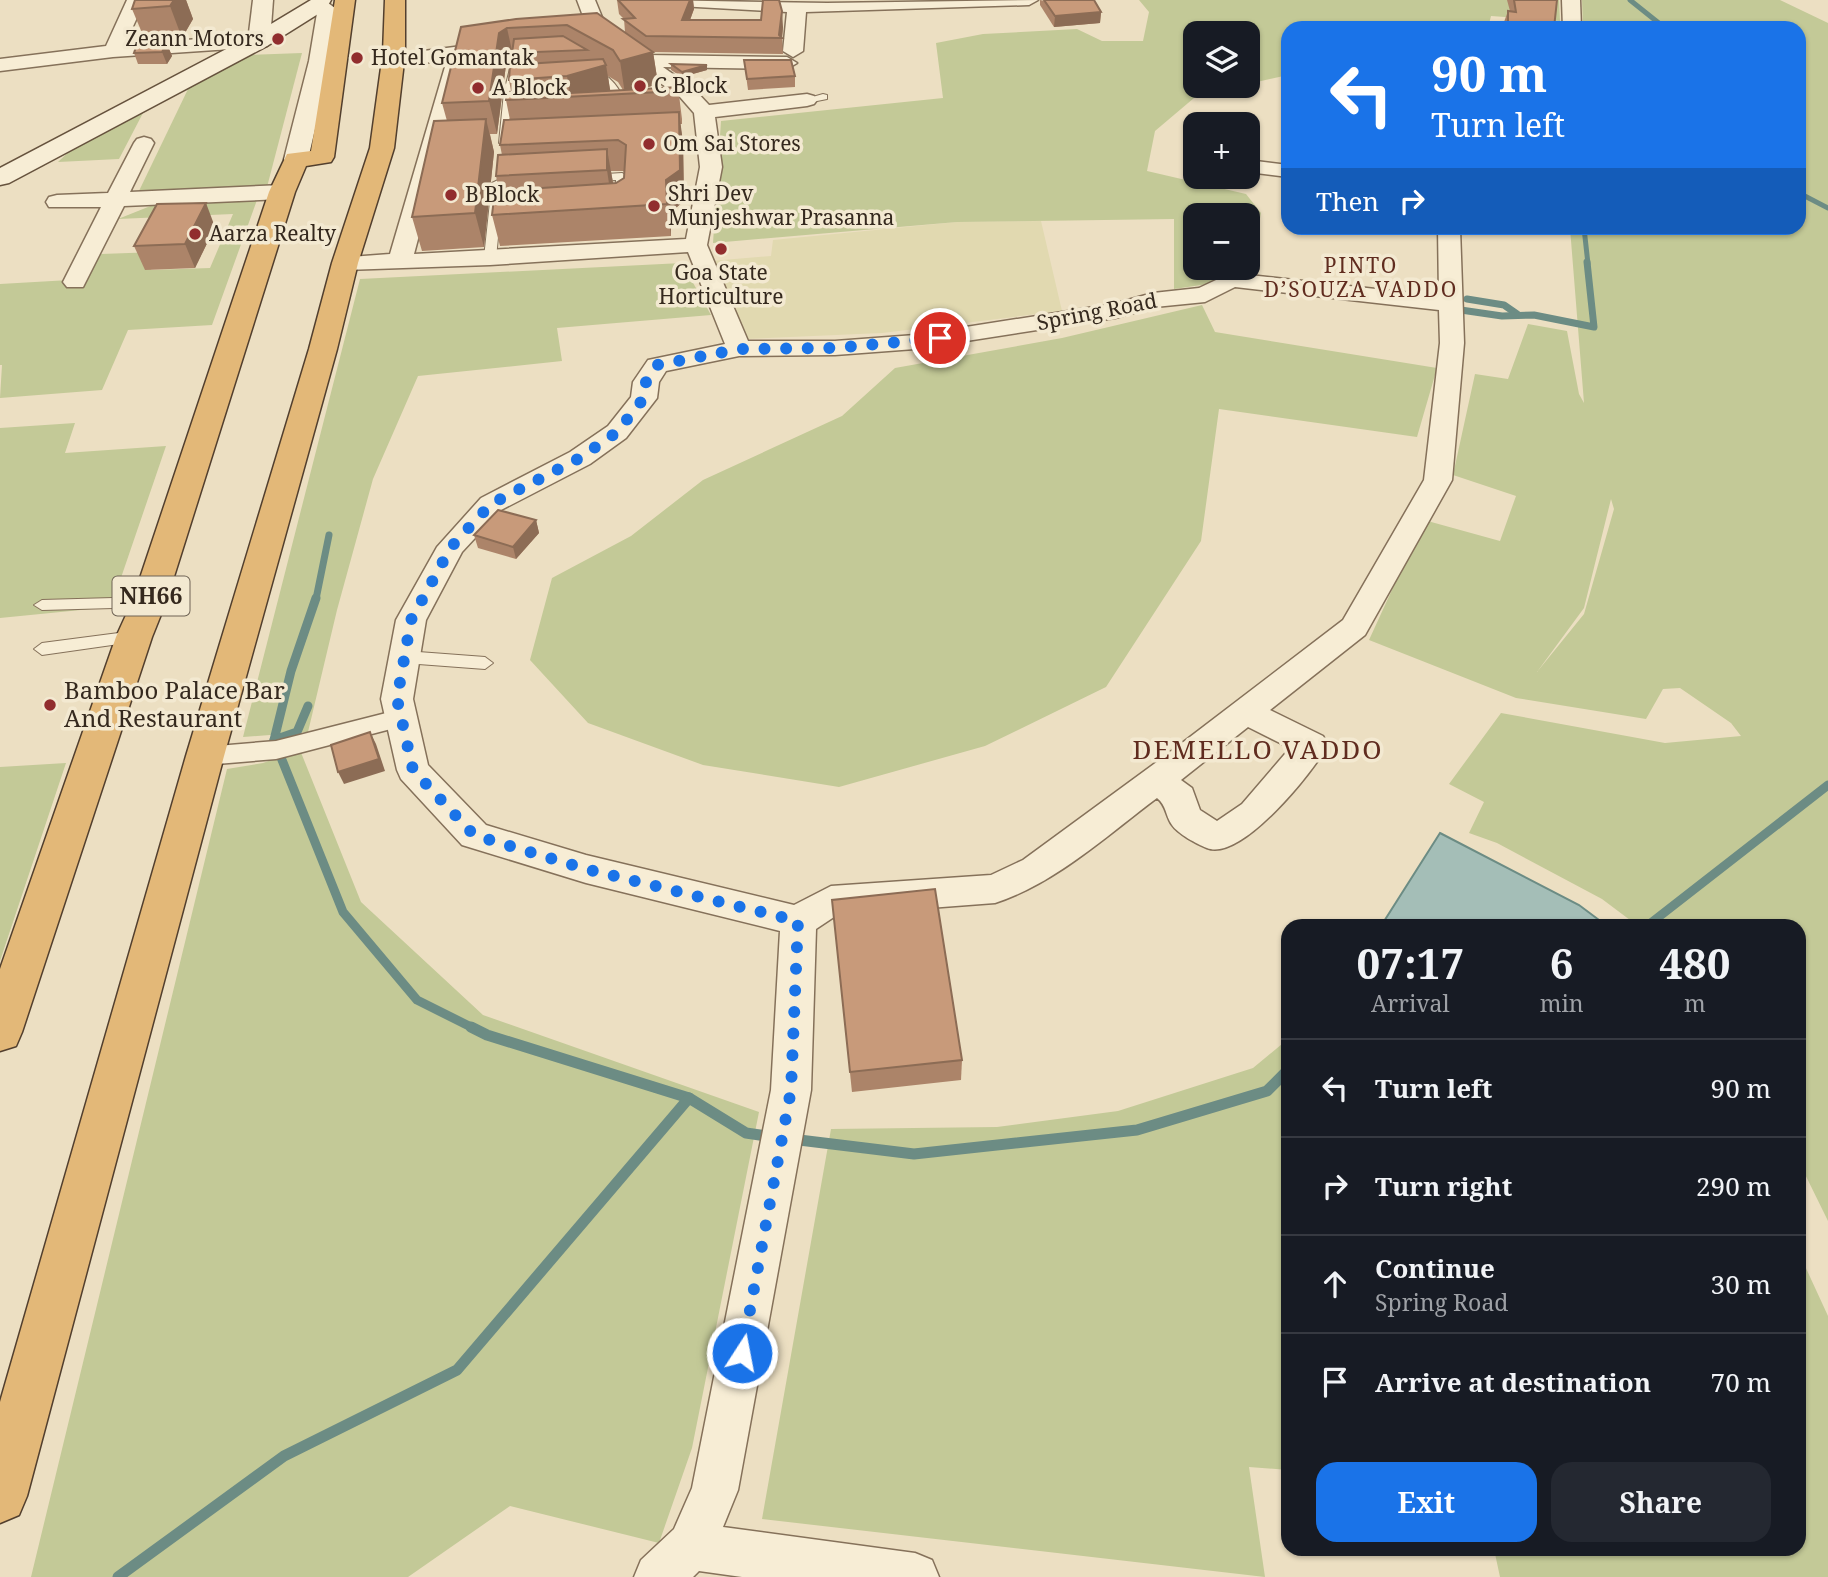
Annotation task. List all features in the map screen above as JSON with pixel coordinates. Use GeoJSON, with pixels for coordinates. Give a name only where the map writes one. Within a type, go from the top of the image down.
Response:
{"type":"FeatureCollection","features":[{"type":"Feature","properties":{"kind":"highway"},"geometry":{"type":"LineString","coordinates":[[296,159],[322,157],[345,0]]}},
{"type":"Feature","properties":{"kind":"highway"},"geometry":{"type":"LineString","coordinates":[[0,1496],[205,756],[323,349],[345,263],[382,148],[393,61],[395,0]]}},
{"type":"Feature","properties":{"kind":"highway","name":"NH66"},"geometry":{"type":"LineString","coordinates":[[0,1032],[134,637],[149,602],[282,192],[296,159]]}},
{"type":"Feature","properties":{"kind":"street"},"geometry":{"type":"LineString","coordinates":[[113,51],[136,0]]}},
{"type":"Feature","properties":{"kind":"street"},"geometry":{"type":"LineString","coordinates":[[259,41],[262,0]]}},
{"type":"Feature","properties":{"kind":"street"},"geometry":{"type":"LineString","coordinates":[[586,0],[595,24],[595,36],[687,93],[711,167],[696,245],[739,349]]}},
{"type":"Feature","properties":{"kind":"street"},"geometry":{"type":"LineString","coordinates":[[661,0],[797,7],[1029,0]]}},
{"type":"Feature","properties":{"kind":"street"},"geometry":{"type":"LineString","coordinates":[[1571,0],[1572,21]]}},
{"type":"Feature","properties":{"kind":"street"},"geometry":{"type":"LineString","coordinates":[[0,178],[259,41],[320,2],[328,11],[320,61],[296,159]]}},
{"type":"Feature","properties":{"kind":"street"},"geometry":{"type":"LineString","coordinates":[[639,61],[792,57],[797,7]]}},
{"type":"Feature","properties":{"kind":"street"},"geometry":{"type":"LineString","coordinates":[[0,65],[113,51],[259,41]]}},
{"type":"Feature","properties":{"kind":"street"},"geometry":{"type":"LineString","coordinates":[[393,61],[496,47]]}},
{"type":"Feature","properties":{"kind":"street"},"geometry":{"type":"LineString","coordinates":[[400,261],[457,53]]}},
{"type":"Feature","properties":{"kind":"street"},"geometry":{"type":"LineString","coordinates":[[697,126],[815,99]]}},
{"type":"Feature","properties":{"kind":"street"},"geometry":{"type":"LineString","coordinates":[[480,143],[501,164],[531,141]]}},
{"type":"Feature","properties":{"kind":"street"},"geometry":{"type":"LineString","coordinates":[[75,282],[144,143]]}},
{"type":"Feature","properties":{"kind":"street"},"geometry":{"type":"LineString","coordinates":[[431,146],[455,145]]}},
{"type":"Feature","properties":{"kind":"street"},"geometry":{"type":"LineString","coordinates":[[1260,168],[1281,170]]}},
{"type":"Feature","properties":{"kind":"street"},"geometry":{"type":"LineString","coordinates":[[57,202],[282,192]]}},
{"type":"Feature","properties":{"kind":"street"},"geometry":{"type":"LineString","coordinates":[[405,657],[397,699],[413,770],[474,835],[586,869],[798,921],[831,901],[995,889],[1035,870],[1157,780],[1354,627],[1438,480],[1452,343],[1449,235]]}},
{"type":"Feature","properties":{"kind":"street"},"geometry":{"type":"LineString","coordinates":[[345,263],[490,258],[696,245]]}},
{"type":"Feature","properties":{"kind":"street","name":"Spring Road"},"geometry":{"type":"LineString","coordinates":[[405,657],[411,620],[451,547],[491,504],[580,458],[617,432],[644,398],[646,382],[657,365],[739,349],[835,348],[915,342],[1115,311],[1153,300],[1205,295],[1231,280],[1450,302]]}},
{"type":"Feature","properties":{"kind":"street"},"geometry":{"type":"LineString","coordinates":[[1157,780],[1180,797],[1185,818],[1217,838],[1254,813],[1312,745],[1246,712]]}},
{"type":"Feature","properties":{"kind":"street"},"geometry":{"type":"LineString","coordinates":[[205,756],[276,750],[401,718]]}},
{"type":"Feature","properties":{"kind":"street"},"geometry":{"type":"LineString","coordinates":[[798,921],[791,1090],[782,1144],[715,1490],[674,1562],[915,1577]]}},
{"type":"Feature","properties":{"kind":"lane"},"geometry":{"type":"LineString","coordinates":[[490,258],[500,216],[501,164],[509,92],[514,65],[526,57]]}},
{"type":"Feature","properties":{"kind":"lane"},"geometry":{"type":"LineString","coordinates":[[582,68],[613,86],[626,111],[613,112]]}},
{"type":"Feature","properties":{"kind":"lane"},"geometry":{"type":"LineString","coordinates":[[587,87],[613,86]]}},
{"type":"Feature","properties":{"kind":"lane"},"geometry":{"type":"LineString","coordinates":[[509,92],[522,91]]}},
{"type":"Feature","properties":{"kind":"lane"},"geometry":{"type":"LineString","coordinates":[[506,118],[520,118]]}},
{"type":"Feature","properties":{"kind":"lane"},"geometry":{"type":"LineString","coordinates":[[501,164],[540,181]]}},
{"type":"Feature","properties":{"kind":"lane"},"geometry":{"type":"LineString","coordinates":[[581,178],[622,176],[621,209],[608,210]]}},
{"type":"Feature","properties":{"kind":"lane"},"geometry":{"type":"LineString","coordinates":[[42,605],[149,602]]}},
{"type":"Feature","properties":{"kind":"lane"},"geometry":{"type":"LineString","coordinates":[[42,649],[134,637]]}},
{"type":"Feature","properties":{"kind":"lane"},"geometry":{"type":"LineString","coordinates":[[405,657],[485,663]]}},
{"type":"Feature","properties":{"kind":"shaded area"},"geometry":{"type":"Polygon","coordinates":[[[1041,221],[1062,311],[882,333],[746,339],[711,261],[771,256],[773,240],[957,222],[1041,221]]]}},
{"type":"Feature","properties":{"kind":"green space"},"geometry":{"type":"Polygon","coordinates":[[[1139,0],[1559,0],[1560,21],[1491,16],[1490,21],[1281,21],[1281,77],[1260,81],[1260,21],[1183,21],[1183,98],[1194,98],[1155,131],[1147,171],[1183,179],[1183,189],[1224,189],[1246,194],[1253,203],[1183,203],[1183,280],[1235,280],[1174,289],[1174,219],[957,222],[713,243],[721,121],[943,98],[936,43],[983,34],[1077,29],[1102,41],[1143,41],[1149,12],[1139,0]]]}},
{"type":"Feature","properties":{"kind":"green space"},"geometry":{"type":"Polygon","coordinates":[[[1582,0],[1780,0],[1828,23],[1828,1221],[1806,1176],[1806,919],[1629,919],[1602,899],[1497,843],[1469,833],[1484,802],[1449,784],[1501,713],[1665,743],[1741,736],[1731,723],[1680,688],[1663,689],[1646,719],[1516,698],[1369,640],[1424,520],[1500,541],[1516,496],[1453,475],[1475,374],[1508,379],[1528,324],[1567,331],[1579,394],[1584,403],[1571,235],[1806,235],[1806,21],[1583,21],[1582,0]],[[1611,499],[1584,608],[1537,672],[1584,614],[1614,509],[1611,499]]]}},
{"type":"Feature","properties":{"kind":"green space"},"geometry":{"type":"Polygon","coordinates":[[[302,53],[267,187],[138,193],[189,87],[246,55],[302,53]]]}},
{"type":"Feature","properties":{"kind":"green space"},"geometry":{"type":"Polygon","coordinates":[[[144,111],[119,159],[58,162],[74,147],[144,111]]]}},
{"type":"Feature","properties":{"kind":"green space"},"geometry":{"type":"Polygon","coordinates":[[[257,200],[212,325],[128,330],[102,390],[0,398],[0,284],[87,279],[101,254],[157,252],[151,270],[210,268],[233,214],[118,219],[153,205],[257,200]]]}},
{"type":"Feature","properties":{"kind":"green space"},"geometry":{"type":"Polygon","coordinates":[[[682,263],[711,315],[557,328],[562,361],[418,376],[373,479],[337,610],[308,732],[243,737],[360,279],[682,263]]]}},
{"type":"Feature","properties":{"kind":"green space"},"geometry":{"type":"Polygon","coordinates":[[[1202,305],[1215,332],[1437,368],[1417,437],[1219,409],[1201,541],[1106,687],[985,746],[839,787],[703,765],[588,723],[530,660],[552,578],[631,536],[703,480],[842,416],[895,368],[1062,338],[1202,305]]]}},
{"type":"Feature","properties":{"kind":"green space"},"geometry":{"type":"Polygon","coordinates":[[[75,423],[65,453],[166,446],[111,607],[0,618],[0,428],[75,423]]]}},
{"type":"Feature","properties":{"kind":"green space"},"geometry":{"type":"Polygon","coordinates":[[[300,750],[361,902],[483,1015],[759,1112],[692,1448],[659,1543],[510,1506],[408,1577],[31,1577],[227,769],[263,763],[300,750]]]}},
{"type":"Feature","properties":{"kind":"green space"},"geometry":{"type":"Polygon","coordinates":[[[66,763],[0,961],[0,767],[66,763]]]}},
{"type":"Feature","properties":{"kind":"green space"},"geometry":{"type":"Polygon","coordinates":[[[1281,1045],[1281,1469],[1249,1467],[1265,1577],[762,1519],[831,1129],[997,1127],[1118,1111],[1253,1068],[1281,1045]]]}},
{"type":"Feature","properties":{"kind":"green space"},"geometry":{"type":"Polygon","coordinates":[[[1806,1268],[1828,1316],[1828,1577],[1500,1577],[1496,1556],[1806,1556],[1806,1268]]]}},
{"type":"Feature","properties":{"kind":"water"},"geometry":{"type":"Polygon","coordinates":[[[1440,833],[1579,905],[1598,919],[1385,919],[1440,833]]]}},
{"type":"Feature","properties":{"kind":"building"},"geometry":{"type":"Polygon","coordinates":[[[135,0],[174,0],[170,6],[132,9],[135,0]]]}},
{"type":"Feature","properties":{"kind":"building"},"geometry":{"type":"Polygon","coordinates":[[[618,0],[690,0],[682,20],[761,20],[763,0],[779,0],[782,11],[779,35],[782,38],[646,36],[623,19],[635,18],[618,0]]]}},
{"type":"Feature","properties":{"kind":"building"},"geometry":{"type":"Polygon","coordinates":[[[1044,0],[1094,0],[1101,12],[1055,16],[1044,0]]]}},
{"type":"Feature","properties":{"kind":"building"},"geometry":{"type":"Polygon","coordinates":[[[1514,0],[1557,0],[1555,21],[1508,21],[1508,11],[1516,12],[1514,0]]]}},
{"type":"Feature","properties":{"kind":"building"},"geometry":{"type":"Polygon","coordinates":[[[597,13],[653,52],[620,61],[613,50],[567,25],[507,28],[499,33],[489,101],[442,103],[461,27],[516,19],[597,13]]]}},
{"type":"Feature","properties":{"kind":"building"},"geometry":{"type":"Polygon","coordinates":[[[563,36],[587,50],[512,53],[514,39],[563,36]]]}},
{"type":"Feature","properties":{"kind":"building"},"geometry":{"type":"Polygon","coordinates":[[[167,44],[162,52],[134,53],[136,47],[167,44]]]}},
{"type":"Feature","properties":{"kind":"building"},"geometry":{"type":"Polygon","coordinates":[[[603,59],[606,65],[567,76],[509,80],[510,65],[603,59]]]}},
{"type":"Feature","properties":{"kind":"building"},"geometry":{"type":"Polygon","coordinates":[[[744,60],[791,60],[795,76],[747,79],[744,60]]]}},
{"type":"Feature","properties":{"kind":"building"},"geometry":{"type":"Polygon","coordinates":[[[671,64],[707,65],[682,72],[671,64]]]}},
{"type":"Feature","properties":{"kind":"building"},"geometry":{"type":"Polygon","coordinates":[[[678,87],[678,91],[506,100],[507,92],[534,90],[535,95],[678,87]]]}},
{"type":"Feature","properties":{"kind":"building"},"geometry":{"type":"Polygon","coordinates":[[[679,112],[680,170],[666,180],[667,204],[492,215],[495,191],[616,183],[624,178],[626,145],[618,140],[500,145],[504,120],[679,112]]]}},
{"type":"Feature","properties":{"kind":"building"},"geometry":{"type":"Polygon","coordinates":[[[486,119],[475,213],[412,217],[434,121],[486,119]]]}},
{"type":"Feature","properties":{"kind":"building"},"geometry":{"type":"Polygon","coordinates":[[[607,149],[607,170],[496,176],[498,155],[607,149]]]}},
{"type":"Feature","properties":{"kind":"building"},"geometry":{"type":"Polygon","coordinates":[[[206,203],[185,244],[134,246],[157,204],[206,203]]]}},
{"type":"Feature","properties":{"kind":"building"},"geometry":{"type":"Polygon","coordinates":[[[498,510],[536,520],[513,547],[474,535],[498,510]]]}},
{"type":"Feature","properties":{"kind":"building"},"geometry":{"type":"Polygon","coordinates":[[[370,732],[379,759],[338,772],[331,745],[370,732]]]}},
{"type":"Feature","properties":{"kind":"building"},"geometry":{"type":"Polygon","coordinates":[[[935,889],[962,1060],[850,1072],[832,900],[935,889]]]}},
{"type":"Feature","properties":{"kind":"waterway"},"geometry":{"type":"LineString","coordinates":[[1630,0],[1656,21]]}},
{"type":"Feature","properties":{"kind":"waterway"},"geometry":{"type":"LineString","coordinates":[[1806,197],[1828,208]]}},
{"type":"Feature","properties":{"kind":"waterway"},"geometry":{"type":"LineString","coordinates":[[1585,235],[1588,264]]}},
{"type":"Feature","properties":{"kind":"waterway"},"geometry":{"type":"LineString","coordinates":[[1454,309],[1502,316],[1534,315],[1594,327],[1587,262]]}},
{"type":"Feature","properties":{"kind":"waterway"},"geometry":{"type":"LineString","coordinates":[[1467,299],[1504,305],[1517,314]]}},
{"type":"Feature","properties":{"kind":"waterway"},"geometry":{"type":"LineString","coordinates":[[316,599],[329,535]]}},
{"type":"Feature","properties":{"kind":"waterway"},"geometry":{"type":"LineString","coordinates":[[274,740],[291,671],[316,598]]}},
{"type":"Feature","properties":{"kind":"waterway"},"geometry":{"type":"LineString","coordinates":[[274,740],[297,732],[308,706]]}},
{"type":"Feature","properties":{"kind":"waterway"},"geometry":{"type":"LineString","coordinates":[[274,740],[343,912],[417,1000],[487,1035],[689,1098]]}},
{"type":"Feature","properties":{"kind":"waterway"},"geometry":{"type":"LineString","coordinates":[[1656,919],[1828,785]]}},
{"type":"Feature","properties":{"kind":"waterway"},"geometry":{"type":"LineString","coordinates":[[791,1139],[914,1154],[1137,1130],[1267,1091],[1281,1077]]}},
{"type":"Feature","properties":{"kind":"waterway"},"geometry":{"type":"LineString","coordinates":[[118,1577],[284,1456],[457,1370],[689,1098]]}},
{"type":"Feature","properties":{"kind":"waterway"},"geometry":{"type":"LineString","coordinates":[[689,1098],[746,1133],[774,1137]]}},
{"type":"Feature","properties":{"kind":"place","name":"Zeann Motors"},"geometry":{"type":"Point","coordinates":[278,39]}},
{"type":"Feature","properties":{"kind":"place","name":"Hotel Gomantak"},"geometry":{"type":"Point","coordinates":[357,58]}},
{"type":"Feature","properties":{"kind":"place","name":"C Block"},"geometry":{"type":"Point","coordinates":[640,86]}},
{"type":"Feature","properties":{"kind":"place","name":"A Block"},"geometry":{"type":"Point","coordinates":[478,88]}},
{"type":"Feature","properties":{"kind":"place","name":"Om Sai Stores"},"geometry":{"type":"Point","coordinates":[649,144]}},
{"type":"Feature","properties":{"kind":"place","name":"B Block"},"geometry":{"type":"Point","coordinates":[451,195]}},
{"type":"Feature","properties":{"kind":"place","name":"Shri Dev Munjeshwar Prasanna"},"geometry":{"type":"Point","coordinates":[654,206]}},
{"type":"Feature","properties":{"kind":"place","name":"Aarza Realty"},"geometry":{"type":"Point","coordinates":[195,234]}},
{"type":"Feature","properties":{"kind":"place","name":"Goa State Horticulture"},"geometry":{"type":"Point","coordinates":[721,249]}},
{"type":"Feature","properties":{"kind":"place","name":"Bamboo Palace Bar And Restaurant"},"geometry":{"type":"Point","coordinates":[50,705]}},
{"type":"Feature","properties":{"kind":"district","name":"PINTO D’SOUZA VADDO"},"geometry":{"type":"Point","coordinates":[1361,278]}},
{"type":"Feature","properties":{"kind":"district","name":"DEMELLO VADDO"},"geometry":{"type":"Point","coordinates":[1258,750]}},
{"type":"Feature","properties":{"kind":"route"},"geometry":{"type":"LineString","coordinates":[[742,1353],[791,1090],[798,921],[586,869],[474,835],[413,770],[397,699],[411,620],[451,547],[491,504],[580,458],[617,432],[644,398],[646,382],[657,365],[739,349],[835,348],[940,338]]}}]}
